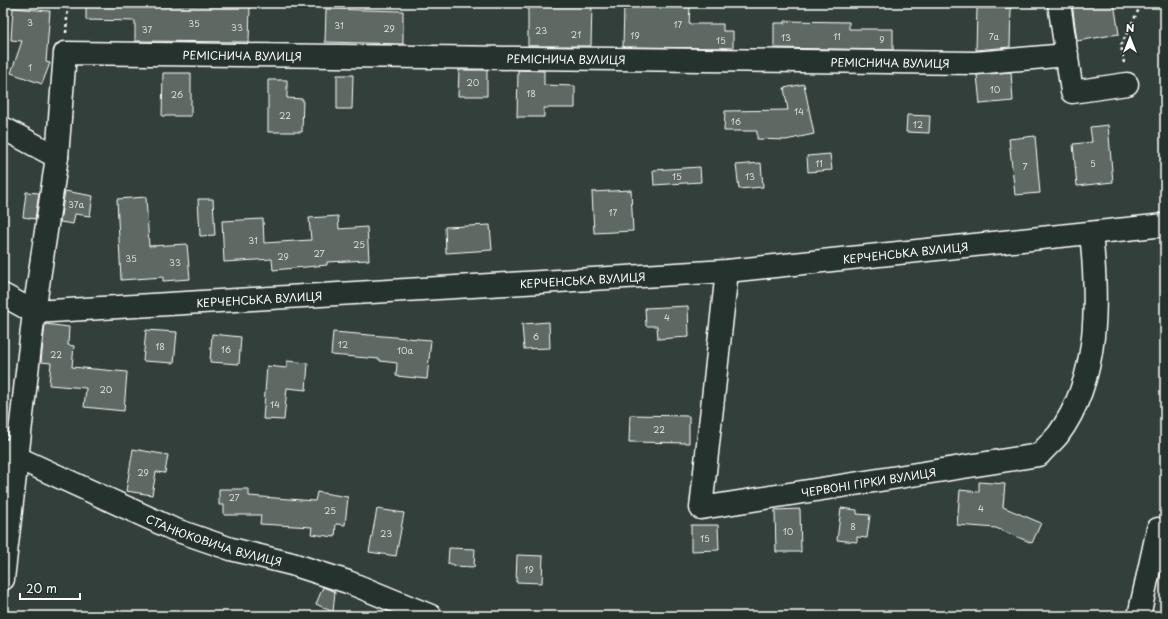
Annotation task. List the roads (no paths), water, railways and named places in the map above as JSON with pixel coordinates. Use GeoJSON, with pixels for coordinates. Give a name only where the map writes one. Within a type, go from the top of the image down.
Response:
{"type":"FeatureCollection","features":[{"type":"Feature","properties":{"kind":"street"},"geometry":{"type":"LineString","coordinates":[[1059,3],[1072,92],[1127,84]]}},
{"type":"Feature","properties":{"kind":"street","name":"РЕМІСНИЧА ВУЛИЦЯ"},"geometry":{"type":"LineString","coordinates":[[57,157],[65,53],[975,63],[1066,55]]}},
{"type":"Feature","properties":{"kind":"street"},"geometry":{"type":"LineString","coordinates":[[3,128],[57,157],[11,454],[3,579]]}},
{"type":"Feature","properties":{"kind":"street","name":"КЕРЧЕНСЬКА ВУЛИЦЯ"},"geometry":{"type":"LineString","coordinates":[[34,312],[727,271],[1165,226]]}},
{"type":"Feature","properties":{"kind":"street","name":"ЧЕРВОНІ ГІРКИ ВУЛИЦЯ"},"geometry":{"type":"LineString","coordinates":[[727,271],[701,508],[1039,455],[1058,435],[1075,404],[1087,372],[1094,340],[1093,253],[1091,233]]}},
{"type":"Feature","properties":{"kind":"street"},"geometry":{"type":"LineString","coordinates":[[3,295],[34,312]]}},
{"type":"Feature","properties":{"kind":"street","name":"СТАНЮКОВИЧА ВУЛИЦЯ"},"geometry":{"type":"LineString","coordinates":[[11,454],[173,529],[231,549],[292,564],[348,582],[431,616]]}},
{"type":"Feature","properties":{"kind":"street"},"geometry":{"type":"LineString","coordinates":[[1139,616],[1158,529]]}}]}
